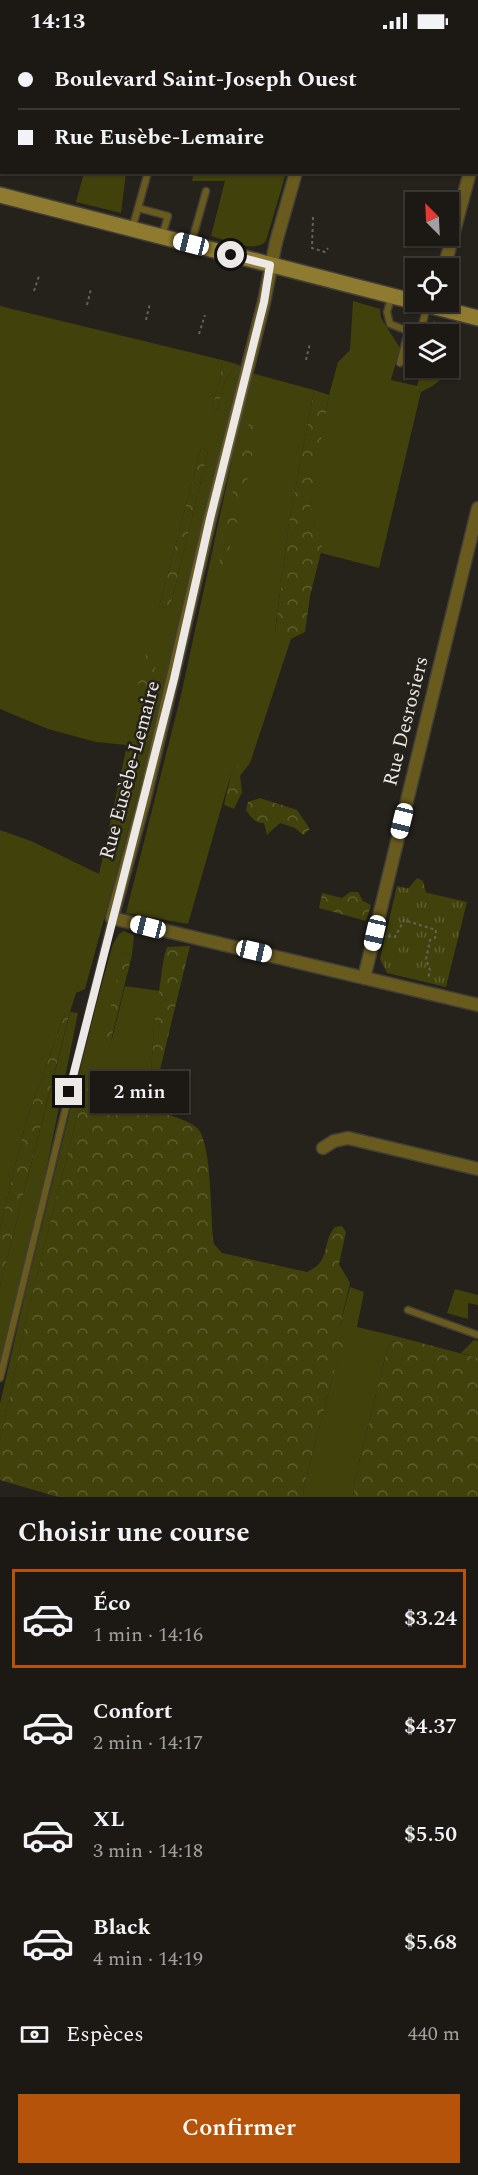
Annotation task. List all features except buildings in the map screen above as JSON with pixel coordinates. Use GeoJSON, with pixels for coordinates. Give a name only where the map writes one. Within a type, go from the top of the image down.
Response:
{"type":"FeatureCollection","features":[{"type":"Feature","properties":{"kind":"street","name":"Rue Eusèbe-Lemaire"},"geometry":{"type":"LineString","coordinates":[[112,918],[172,690],[210,519],[264,302],[270,265],[295,174]]}},
{"type":"Feature","properties":{"kind":"street"},"geometry":{"type":"LineString","coordinates":[[447,258],[469,174]]}},
{"type":"Feature","properties":{"kind":"street"},"geometry":{"type":"LineString","coordinates":[[0,195],[405,299]]}},
{"type":"Feature","properties":{"kind":"street"},"geometry":{"type":"LineString","coordinates":[[457,312],[478,318]]}},
{"type":"Feature","properties":{"kind":"street","name":"Rue Desrosiers"},"geometry":{"type":"LineString","coordinates":[[364,978],[478,508]]}},
{"type":"Feature","properties":{"kind":"street"},"geometry":{"type":"LineString","coordinates":[[112,918],[478,1005]]}},
{"type":"Feature","properties":{"kind":"street"},"geometry":{"type":"LineString","coordinates":[[323,1148],[334,1141],[348,1138],[478,1169]]}},
{"type":"Feature","properties":{"kind":"lane"},"geometry":{"type":"LineString","coordinates":[[132,229],[147,174]]}},
{"type":"Feature","properties":{"kind":"lane"},"geometry":{"type":"LineString","coordinates":[[191,244],[206,191]]}},
{"type":"Feature","properties":{"kind":"lane"},"geometry":{"type":"LineString","coordinates":[[158,214],[160,206]]}},
{"type":"Feature","properties":{"kind":"lane"},"geometry":{"type":"LineString","coordinates":[[138,208],[168,216],[162,237]]}},
{"type":"Feature","properties":{"kind":"lane"},"geometry":{"type":"LineString","coordinates":[[392,296],[387,318],[396,329],[405,331]]}},
{"type":"Feature","properties":{"kind":"lane"},"geometry":{"type":"LineString","coordinates":[[400,363],[405,344]]}},
{"type":"Feature","properties":{"kind":"lane","name":"Rue Eusèbe-Lemaire"},"geometry":{"type":"LineString","coordinates":[[0,1378],[112,918]]}},
{"type":"Feature","properties":{"kind":"lane"},"geometry":{"type":"LineString","coordinates":[[408,1310],[478,1335]]}},
{"type":"Feature","properties":{"kind":"path"},"geometry":{"type":"LineString","coordinates":[[313,217],[312,248],[325,252],[328,248]]}},
{"type":"Feature","properties":{"kind":"path"},"geometry":{"type":"LineString","coordinates":[[34,291],[39,276]]}},
{"type":"Feature","properties":{"kind":"path"},"geometry":{"type":"LineString","coordinates":[[87,305],[91,289]]}},
{"type":"Feature","properties":{"kind":"path"},"geometry":{"type":"LineString","coordinates":[[146,320],[150,303]]}},
{"type":"Feature","properties":{"kind":"path"},"geometry":{"type":"LineString","coordinates":[[200,334],[205,315]]}},
{"type":"Feature","properties":{"kind":"path"},"geometry":{"type":"LineString","coordinates":[[306,360],[310,343]]}},
{"type":"Feature","properties":{"kind":"path"},"geometry":{"type":"LineString","coordinates":[[386,935],[395,937],[404,920],[436,930],[435,938],[430,940],[426,959],[430,970],[424,992]]}},
{"type":"Feature","properties":{"kind":"green space"},"geometry":{"type":"Polygon","coordinates":[[[84,174],[126,174],[121,213],[76,202],[84,174]]]}},
{"type":"Feature","properties":{"kind":"green space"},"geometry":{"type":"Polygon","coordinates":[[[194,174],[286,174],[266,241],[261,245],[248,246],[211,236],[225,181],[192,181],[194,174]]]}},
{"type":"Feature","properties":{"kind":"green space"},"geometry":{"type":"Polygon","coordinates":[[[353,301],[380,309],[381,318],[400,348],[391,380],[417,386],[416,390],[421,392],[379,568],[321,553],[322,548],[310,506],[329,395],[338,362],[350,350],[353,301]]]}},
{"type":"Feature","properties":{"kind":"green space"},"geometry":{"type":"Polygon","coordinates":[[[0,306],[222,360],[220,380],[212,407],[217,410],[225,381],[236,364],[241,366],[153,739],[85,989],[76,993],[70,1012],[78,1013],[43,1186],[0,1361],[0,1286],[70,1013],[65,1013],[26,1122],[0,1228],[0,830],[31,841],[99,874],[127,745],[96,742],[48,729],[0,709],[0,306]],[[201,449],[159,607],[170,608],[208,452],[201,449]]]}},
{"type":"Feature","properties":{"kind":"green space"},"geometry":{"type":"Polygon","coordinates":[[[222,360],[236,364],[225,381],[217,410],[212,407],[220,380],[222,360]]]}},
{"type":"Feature","properties":{"kind":"green space"},"geometry":{"type":"Polygon","coordinates":[[[251,373],[314,390],[289,523],[275,631],[291,639],[250,763],[241,761],[231,774],[188,924],[126,913],[181,695],[251,373]]]}},
{"type":"Feature","properties":{"kind":"green space"},"geometry":{"type":"Polygon","coordinates":[[[419,378],[442,378],[421,392],[416,390],[419,378]]]}},
{"type":"Feature","properties":{"kind":"green space"},"geometry":{"type":"Polygon","coordinates":[[[314,390],[329,395],[310,506],[322,533],[322,548],[310,596],[305,632],[291,639],[275,632],[289,523],[314,390]]]}},
{"type":"Feature","properties":{"kind":"green space"},"geometry":{"type":"Polygon","coordinates":[[[256,394],[257,414],[252,457],[226,563],[219,567],[220,545],[256,394]]]}},
{"type":"Feature","properties":{"kind":"green space"},"geometry":{"type":"Polygon","coordinates":[[[201,449],[208,452],[170,608],[159,607],[201,449]]]}},
{"type":"Feature","properties":{"kind":"green space"},"geometry":{"type":"Polygon","coordinates":[[[148,646],[160,649],[151,687],[138,685],[148,646]]]}},
{"type":"Feature","properties":{"kind":"green space"},"geometry":{"type":"Polygon","coordinates":[[[241,760],[250,763],[240,776],[242,792],[234,809],[224,805],[231,774],[241,760]]]}},
{"type":"Feature","properties":{"kind":"green space"},"geometry":{"type":"Polygon","coordinates":[[[260,798],[297,810],[310,829],[303,835],[295,828],[280,823],[267,835],[264,823],[258,822],[246,810],[248,802],[260,798]]]}},
{"type":"Feature","properties":{"kind":"green space"},"geometry":{"type":"Polygon","coordinates":[[[417,878],[423,881],[426,893],[410,904],[408,889],[417,878]]]}},
{"type":"Feature","properties":{"kind":"green space"},"geometry":{"type":"Polygon","coordinates":[[[397,886],[467,902],[446,987],[387,973],[380,959],[397,886]]]}},
{"type":"Feature","properties":{"kind":"green space"},"geometry":{"type":"Polygon","coordinates":[[[350,892],[358,892],[363,901],[371,905],[366,921],[319,908],[322,893],[342,898],[350,892]]]}},
{"type":"Feature","properties":{"kind":"green space"},"geometry":{"type":"Polygon","coordinates":[[[124,931],[134,935],[132,955],[123,954],[111,1043],[125,986],[160,991],[154,1026],[151,1073],[158,1078],[155,1092],[113,1082],[90,1082],[80,1105],[30,1302],[0,1441],[0,1404],[27,1286],[97,1001],[113,944],[119,934],[124,931]]]}},
{"type":"Feature","properties":{"kind":"green space"},"geometry":{"type":"Polygon","coordinates":[[[190,946],[158,1078],[151,1073],[154,1026],[164,957],[167,947],[190,946]]]}},
{"type":"Feature","properties":{"kind":"green space"},"geometry":{"type":"Polygon","coordinates":[[[123,954],[132,955],[110,1044],[102,1044],[123,954]]]}},
{"type":"Feature","properties":{"kind":"green space"},"geometry":{"type":"Polygon","coordinates":[[[70,1012],[0,1286],[0,1228],[26,1122],[65,1013],[70,1012]]]}},
{"type":"Feature","properties":{"kind":"green space"},"geometry":{"type":"Polygon","coordinates":[[[90,1081],[113,1082],[155,1092],[153,1101],[158,1107],[196,1127],[201,1135],[208,1164],[214,1244],[222,1253],[307,1272],[320,1263],[328,1239],[335,1227],[342,1226],[346,1232],[339,1264],[350,1283],[340,1326],[340,1340],[347,1345],[334,1372],[303,1497],[58,1497],[0,1480],[0,1441],[30,1302],[80,1105],[90,1081]]]}},
{"type":"Feature","properties":{"kind":"green space"},"geometry":{"type":"Polygon","coordinates":[[[350,1287],[364,1292],[357,1327],[399,1337],[388,1346],[355,1478],[353,1497],[303,1497],[334,1372],[346,1345],[340,1340],[340,1326],[350,1287]]]}},
{"type":"Feature","properties":{"kind":"green space"},"geometry":{"type":"Polygon","coordinates":[[[455,1289],[478,1295],[478,1305],[468,1303],[468,1319],[447,1313],[455,1289]]]}},
{"type":"Feature","properties":{"kind":"green space"},"geometry":{"type":"Polygon","coordinates":[[[399,1337],[478,1358],[478,1497],[353,1497],[355,1478],[388,1346],[399,1337]]]}},
{"type":"Feature","properties":{"kind":"green space"},"geometry":{"type":"Polygon","coordinates":[[[474,1340],[478,1341],[478,1358],[461,1353],[474,1340]]]}},
{"type":"Feature","properties":{"kind":"route"},"geometry":{"type":"LineString","coordinates":[[69,1092],[125,865],[145,797],[228,442],[264,302],[270,265],[231,255]]}}]}
